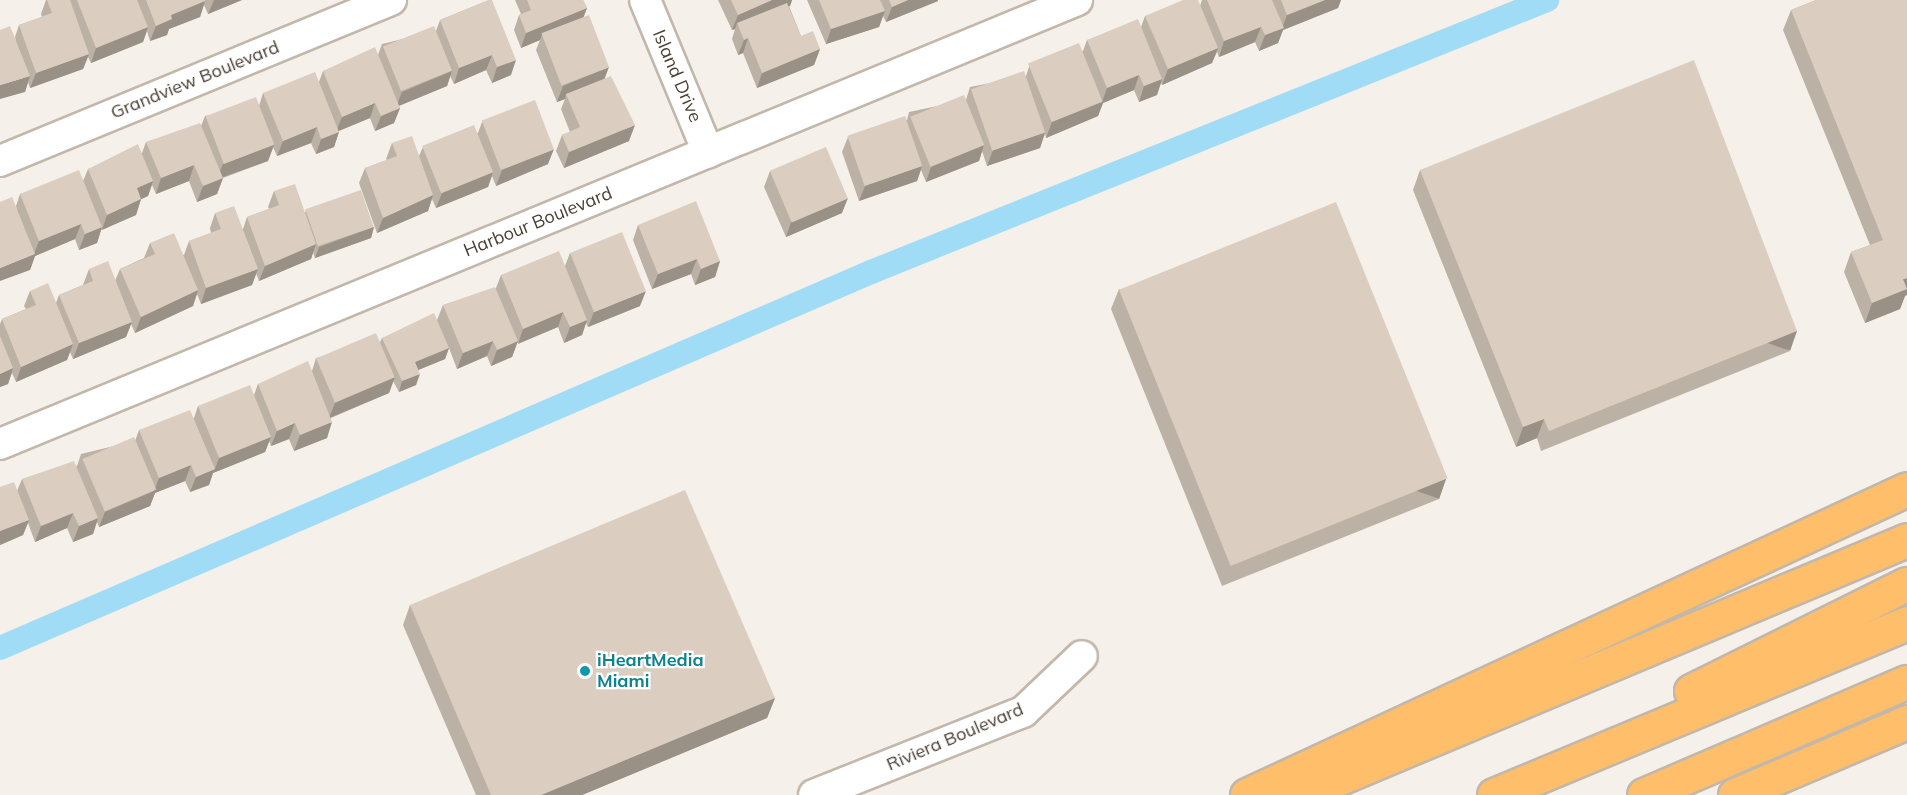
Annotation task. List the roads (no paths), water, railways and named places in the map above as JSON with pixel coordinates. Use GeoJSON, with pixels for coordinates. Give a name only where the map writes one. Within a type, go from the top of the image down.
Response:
{"type":"FeatureCollection","features":[{"type":"Feature","properties":{"kind":"highway"},"geometry":{"type":"LineString","coordinates":[[1247,795],[1907,489]]}},
{"type":"Feature","properties":{"kind":"highway"},"geometry":{"type":"LineString","coordinates":[[1299,795],[1907,540]]}},
{"type":"Feature","properties":{"kind":"highway"},"geometry":{"type":"LineString","coordinates":[[1503,791],[1598,731],[1680,697],[1907,584]]}},
{"type":"Feature","properties":{"kind":"highway"},"geometry":{"type":"LineString","coordinates":[[1503,791],[1907,623]]}},
{"type":"Feature","properties":{"kind":"highway"},"geometry":{"type":"LineString","coordinates":[[1644,795],[1907,682]]}},
{"type":"Feature","properties":{"kind":"highway"},"geometry":{"type":"LineString","coordinates":[[1735,795],[1907,722]]}},
{"type":"Feature","properties":{"kind":"street","name":"Grandview Boulevard"},"geometry":{"type":"LineString","coordinates":[[0,161],[391,0]]}},
{"type":"Feature","properties":{"kind":"street","name":"Island Drive"},"geometry":{"type":"LineString","coordinates":[[645,0],[708,152]]}},
{"type":"Feature","properties":{"kind":"street","name":"Harbour Boulevard"},"geometry":{"type":"LineString","coordinates":[[0,444],[1077,0]]}},
{"type":"Feature","properties":{"kind":"street","name":"Riviera Boulevard"},"geometry":{"type":"LineString","coordinates":[[814,795],[1023,712],[1082,656]]}},
{"type":"Feature","properties":{"kind":"waterway"},"geometry":{"type":"LineString","coordinates":[[0,648],[871,272],[1547,0]]}},
{"type":"Feature","properties":{"kind":"place","name":"iHeartMedia Miami"},"geometry":{"type":"Point","coordinates":[585,671]}}]}
